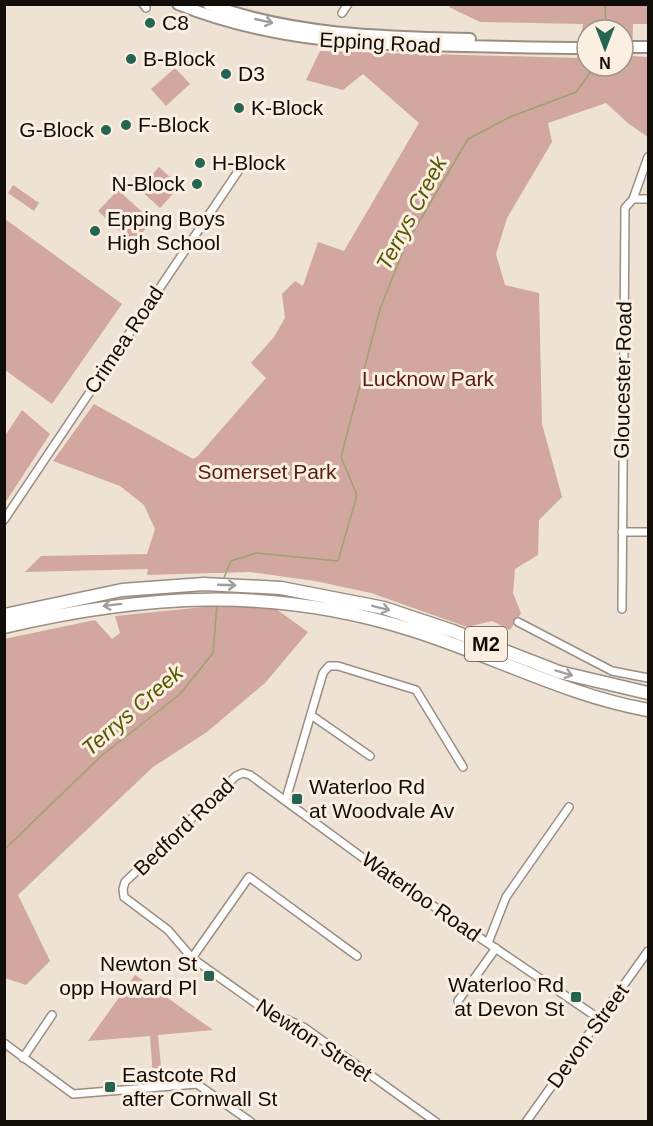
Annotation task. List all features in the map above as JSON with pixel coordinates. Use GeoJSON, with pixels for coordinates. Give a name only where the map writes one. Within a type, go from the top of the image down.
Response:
{"type":"FeatureCollection","features":[{"type":"Feature","properties":{"kind":"highway","name":"M2"},"geometry":{"type":"LineString","coordinates":[[4,615],[82,597],[169,585],[259,586],[324,594],[417,618],[559,672],[648,693]]}},
{"type":"Feature","properties":{"kind":"highway","name":"M2"},"geometry":{"type":"LineString","coordinates":[[4,627],[83,609],[170,599],[226,598],[321,607],[413,630],[571,691],[648,711]]}},
{"type":"Feature","properties":{"kind":"main road","name":"Epping Road"},"geometry":{"type":"LineString","coordinates":[[178,4],[244,27],[318,41],[575,44]]}},
{"type":"Feature","properties":{"kind":"main road","name":"Epping Road"},"geometry":{"type":"LineString","coordinates":[[208,4],[266,22],[330,32],[417,38],[575,44]]}},
{"type":"Feature","properties":{"kind":"street"},"geometry":{"type":"LineString","coordinates":[[342,13],[348,4]]}},
{"type":"Feature","properties":{"kind":"street","name":"Gloucester Road"},"geometry":{"type":"LineString","coordinates":[[622,609],[625,208],[633,199],[648,157]]}},
{"type":"Feature","properties":{"kind":"street","name":"Crimea Road"},"geometry":{"type":"LineString","coordinates":[[4,520],[245,161]]}},
{"type":"Feature","properties":{"kind":"street"},"geometry":{"type":"LineString","coordinates":[[633,199],[648,199]]}},
{"type":"Feature","properties":{"kind":"street"},"geometry":{"type":"LineString","coordinates":[[622,532],[648,532]]}},
{"type":"Feature","properties":{"kind":"street"},"geometry":{"type":"LineString","coordinates":[[518,622],[612,671],[648,678]]}},
{"type":"Feature","properties":{"kind":"street"},"geometry":{"type":"LineString","coordinates":[[286,800],[323,673],[329,666],[338,666],[416,690],[463,767]]}},
{"type":"Feature","properties":{"kind":"street"},"geometry":{"type":"LineString","coordinates":[[311,715],[370,756]]}},
{"type":"Feature","properties":{"kind":"street","name":"Waterloo Road"},"geometry":{"type":"LineString","coordinates":[[243,773],[286,800],[370,862],[601,1020]]}},
{"type":"Feature","properties":{"kind":"street","name":"Bedford Road"},"geometry":{"type":"LineString","coordinates":[[192,958],[168,930],[130,904],[124,897],[123,889],[125,882],[236,776],[243,773]]}},
{"type":"Feature","properties":{"kind":"street"},"geometry":{"type":"LineString","coordinates":[[488,943],[506,897],[569,807]]}},
{"type":"Feature","properties":{"kind":"street"},"geometry":{"type":"LineString","coordinates":[[192,958],[249,877],[357,956]]}},
{"type":"Feature","properties":{"kind":"street"},"geometry":{"type":"LineString","coordinates":[[458,1002],[496,948]]}},
{"type":"Feature","properties":{"kind":"street","name":"Devon Street"},"geometry":{"type":"LineString","coordinates":[[526,1122],[648,954]]}},
{"type":"Feature","properties":{"kind":"street","name":"Newton Street"},"geometry":{"type":"LineString","coordinates":[[192,958],[261,1007],[305,1028],[436,1122]]}},
{"type":"Feature","properties":{"kind":"street"},"geometry":{"type":"LineString","coordinates":[[23,1058],[52,1015]]}},
{"type":"Feature","properties":{"kind":"street"},"geometry":{"type":"LineString","coordinates":[[4,1043],[73,1094],[197,1084],[251,1122]]}},
{"type":"Feature","properties":{"kind":"green space"},"geometry":{"type":"Polygon","coordinates":[[[450,5],[648,5],[648,24],[635,24],[635,18],[575,18],[575,24],[480,22],[449,7],[450,5]]]}},
{"type":"Feature","properties":{"kind":"green space"},"geometry":{"type":"Polygon","coordinates":[[[320,51],[575,58],[575,78],[635,78],[635,56],[648,57],[648,137],[629,124],[606,103],[548,123],[552,142],[507,218],[496,254],[505,285],[539,293],[542,424],[562,497],[539,520],[538,555],[515,569],[513,593],[521,613],[510,630],[492,621],[467,627],[371,593],[315,581],[250,572],[147,575],[148,569],[25,572],[41,556],[147,554],[155,529],[144,505],[120,486],[53,461],[94,404],[193,459],[198,456],[266,378],[251,363],[274,337],[285,318],[282,294],[295,281],[303,286],[318,242],[344,251],[419,123],[363,74],[343,90],[306,80],[320,51]]]}},
{"type":"Feature","properties":{"kind":"green space"},"geometry":{"type":"Polygon","coordinates":[[[175,68],[190,84],[166,106],[151,89],[175,68]]]}},
{"type":"Feature","properties":{"kind":"green space"},"geometry":{"type":"Polygon","coordinates":[[[159,167],[180,186],[160,208],[139,189],[159,167]]]}},
{"type":"Feature","properties":{"kind":"green space"},"geometry":{"type":"Polygon","coordinates":[[[13,185],[39,203],[34,211],[8,193],[13,185]]]}},
{"type":"Feature","properties":{"kind":"green space"},"geometry":{"type":"Polygon","coordinates":[[[118,190],[152,221],[133,244],[98,211],[118,190]]]}},
{"type":"Feature","properties":{"kind":"green space"},"geometry":{"type":"Polygon","coordinates":[[[5,219],[122,304],[52,404],[5,370],[5,219]]]}},
{"type":"Feature","properties":{"kind":"green space"},"geometry":{"type":"Polygon","coordinates":[[[22,410],[50,434],[5,503],[5,436],[22,410]]]}},
{"type":"Feature","properties":{"kind":"green space"},"geometry":{"type":"Polygon","coordinates":[[[224,605],[276,609],[308,632],[265,683],[207,732],[153,767],[18,895],[50,961],[26,985],[5,978],[4,639],[95,620],[112,639],[120,633],[115,616],[224,605]]]}},
{"type":"Feature","properties":{"kind":"green space"},"geometry":{"type":"Polygon","coordinates":[[[135,975],[213,1030],[158,1035],[162,1077],[153,1077],[150,1036],[88,1041],[135,975]]]}},
{"type":"Feature","properties":{"kind":"waterway","name":"Terrys Creek"},"geometry":{"type":"LineString","coordinates":[[605,4],[606,18]]}},
{"type":"Feature","properties":{"kind":"waterway","name":"Terrys Creek"},"geometry":{"type":"LineString","coordinates":[[223,580],[231,561],[256,553],[338,561],[357,495],[341,457],[380,309],[406,244],[468,139],[510,117],[576,92],[586,78]]}},
{"type":"Feature","properties":{"kind":"waterway","name":"Terrys Creek"},"geometry":{"type":"LineString","coordinates":[[4,850],[100,757],[180,694],[213,653],[217,604]]}},
{"type":"Feature","properties":{"kind":"place","name":"C8"},"geometry":{"type":"Point","coordinates":[150,23]}},
{"type":"Feature","properties":{"kind":"place","name":"B-Block"},"geometry":{"type":"Point","coordinates":[131,59]}},
{"type":"Feature","properties":{"kind":"place","name":"D3"},"geometry":{"type":"Point","coordinates":[226,74]}},
{"type":"Feature","properties":{"kind":"place","name":"K-Block"},"geometry":{"type":"Point","coordinates":[239,108]}},
{"type":"Feature","properties":{"kind":"place","name":"F-Block"},"geometry":{"type":"Point","coordinates":[126,125]}},
{"type":"Feature","properties":{"kind":"place","name":"G-Block"},"geometry":{"type":"Point","coordinates":[106,130]}},
{"type":"Feature","properties":{"kind":"place","name":"H-Block"},"geometry":{"type":"Point","coordinates":[200,163]}},
{"type":"Feature","properties":{"kind":"place","name":"N-Block"},"geometry":{"type":"Point","coordinates":[197,184]}},
{"type":"Feature","properties":{"kind":"place","name":"Epping Boys High School"},"geometry":{"type":"Point","coordinates":[95,231]}},
{"type":"Feature","properties":{"kind":"place","name":"Waterloo Rd at Woodvale Av"},"geometry":{"type":"Point","coordinates":[297,799]}},
{"type":"Feature","properties":{"kind":"place","name":"Newton St opp Howard Pl"},"geometry":{"type":"Point","coordinates":[209,976]}},
{"type":"Feature","properties":{"kind":"place","name":"Waterloo Rd at Devon St"},"geometry":{"type":"Point","coordinates":[576,997]}},
{"type":"Feature","properties":{"kind":"place","name":"Eastcote Rd after Cornwall St"},"geometry":{"type":"Point","coordinates":[110,1087]}},
{"type":"Feature","properties":{"kind":"park label","name":"Lucknow Park"},"geometry":{"type":"Point","coordinates":[428,379]}},
{"type":"Feature","properties":{"kind":"park label","name":"Somerset Park"},"geometry":{"type":"Point","coordinates":[267,472]}}]}
